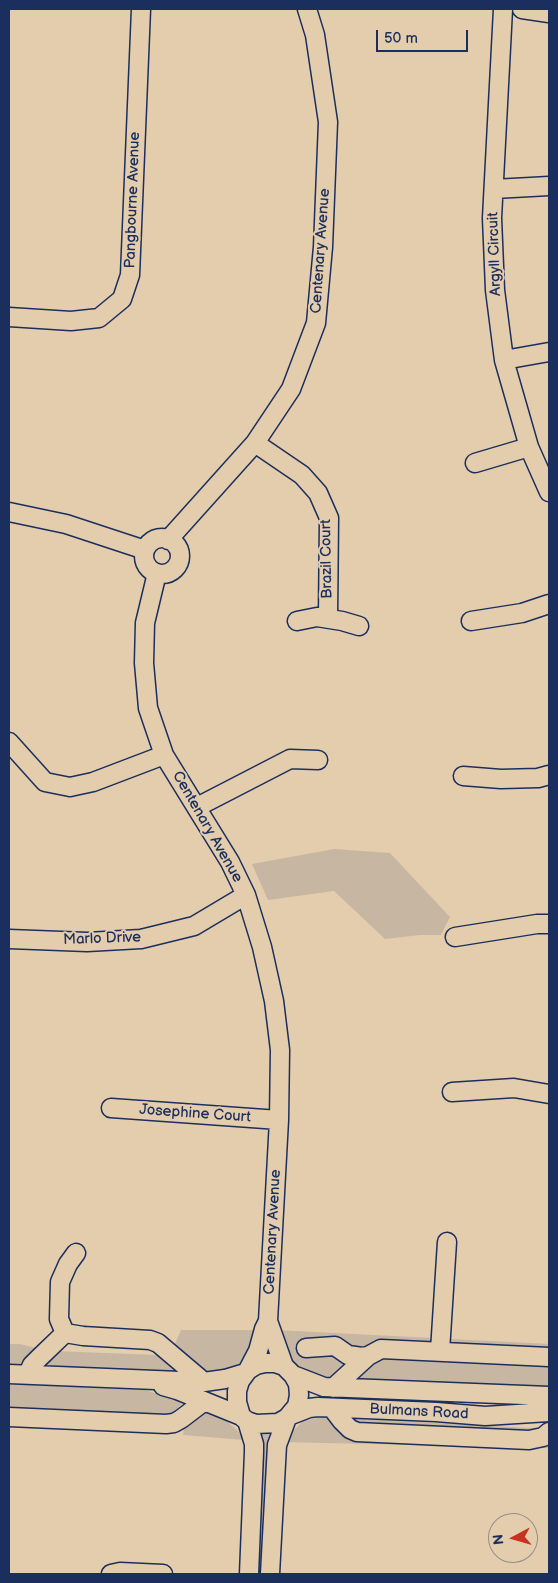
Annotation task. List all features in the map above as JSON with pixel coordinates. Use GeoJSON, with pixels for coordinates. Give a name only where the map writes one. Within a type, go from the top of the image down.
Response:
{"type":"FeatureCollection","features":[{"type":"Feature","properties":{"kind":"street","name":"Pangbourne Avenue"},"geometry":{"type":"LineString","coordinates":[[9,317],[72,321],[99,318],[122,299],[130,276],[141,9]]}},
{"type":"Feature","properties":{"kind":"street","name":"Centenary Avenue"},"geometry":{"type":"LineString","coordinates":[[168,540],[255,443],[291,389],[316,323],[323,247],[328,122],[315,34],[307,9]]}},
{"type":"Feature","properties":{"kind":"street","name":"Centenary Avenue"},"geometry":{"type":"LineString","coordinates":[[315,34],[317,9]]}},
{"type":"Feature","properties":{"kind":"street","name":"Argyll Circuit"},"geometry":{"type":"LineString","coordinates":[[503,9],[492,218],[495,290],[504,360],[529,447],[549,492]]}},
{"type":"Feature","properties":{"kind":"street"},"geometry":{"type":"LineString","coordinates":[[522,9],[549,13]]}},
{"type":"Feature","properties":{"kind":"street"},"geometry":{"type":"LineString","coordinates":[[494,188],[549,186]]}},
{"type":"Feature","properties":{"kind":"street"},"geometry":{"type":"LineString","coordinates":[[504,360],[549,352]]}},
{"type":"Feature","properties":{"kind":"street","name":"Brazil Court"},"geometry":{"type":"LineString","coordinates":[[255,443],[302,475],[318,493],[329,518],[328,618]]}},
{"type":"Feature","properties":{"kind":"street"},"geometry":{"type":"LineString","coordinates":[[476,464],[529,447]]}},
{"type":"Feature","properties":{"kind":"street"},"geometry":{"type":"LineString","coordinates":[[9,512],[66,524],[145,550]]}},
{"type":"Feature","properties":{"kind":"street"},"geometry":{"type":"LineString","coordinates":[[159,539],[168,540],[177,547],[179,553],[178,564],[169,573],[156,573],[147,566],[145,550],[153,541],[159,539]]}},
{"type":"Feature","properties":{"kind":"street","name":"Centenary Avenue"},"geometry":{"type":"LineString","coordinates":[[156,573],[145,623],[144,663],[148,708],[164,755],[230,862],[246,895],[262,947],[274,1001],[280,1050],[279,1120],[268,1321],[258,1351],[247,1371]]}},
{"type":"Feature","properties":{"kind":"street"},"geometry":{"type":"LineString","coordinates":[[471,621],[522,613],[549,604]]}},
{"type":"Feature","properties":{"kind":"street","name":"Brazil Court"},"geometry":{"type":"LineString","coordinates":[[297,621],[317,617],[358,626]]}},
{"type":"Feature","properties":{"kind":"street"},"geometry":{"type":"LineString","coordinates":[[9,742],[45,782],[70,787],[94,782],[164,755]]}},
{"type":"Feature","properties":{"kind":"street"},"geometry":{"type":"LineString","coordinates":[[197,807],[290,759],[318,760]]}},
{"type":"Feature","properties":{"kind":"street"},"geometry":{"type":"LineString","coordinates":[[463,776],[501,779],[549,775]]}},
{"type":"Feature","properties":{"kind":"street","name":"Marlo Drive"},"geometry":{"type":"LineString","coordinates":[[9,939],[87,942],[141,939],[194,926],[246,895]]}},
{"type":"Feature","properties":{"kind":"street"},"geometry":{"type":"LineString","coordinates":[[455,938],[537,924],[549,924]]}},
{"type":"Feature","properties":{"kind":"street"},"geometry":{"type":"LineString","coordinates":[[452,1092],[514,1088],[549,1094]]}},
{"type":"Feature","properties":{"kind":"street","name":"Josephine Court"},"geometry":{"type":"LineString","coordinates":[[111,1108],[279,1120]]}},
{"type":"Feature","properties":{"kind":"street"},"geometry":{"type":"LineString","coordinates":[[440,1351],[447,1242]]}},
{"type":"Feature","properties":{"kind":"street"},"geometry":{"type":"LineString","coordinates":[[65,1333],[59,1319],[60,1282],[68,1264],[76,1253]]}},
{"type":"Feature","properties":{"kind":"street","name":"Centenary Avenue"},"geometry":{"type":"LineString","coordinates":[[268,1321],[288,1371]]}},
{"type":"Feature","properties":{"kind":"street"},"geometry":{"type":"LineString","coordinates":[[28,1374],[32,1365],[65,1333]]}},
{"type":"Feature","properties":{"kind":"street"},"geometry":{"type":"LineString","coordinates":[[65,1333],[158,1342],[204,1382]]}},
{"type":"Feature","properties":{"kind":"street"},"geometry":{"type":"LineString","coordinates":[[306,1348],[335,1346],[348,1355],[368,1356]]}},
{"type":"Feature","properties":{"kind":"street"},"geometry":{"type":"LineString","coordinates":[[334,1388],[368,1356],[381,1349],[549,1357]]}},
{"type":"Feature","properties":{"kind":"street"},"geometry":{"type":"LineString","coordinates":[[348,1355],[351,1373]]}},
{"type":"Feature","properties":{"kind":"street"},"geometry":{"type":"LineString","coordinates":[[9,1374],[204,1382],[225,1379],[266,1362],[275,1363],[288,1371],[298,1384],[299,1396],[297,1406],[289,1417],[277,1445],[275,1457],[270,1574]]}},
{"type":"Feature","properties":{"kind":"street"},"geometry":{"type":"LineString","coordinates":[[247,1371],[240,1381],[237,1391],[238,1402],[254,1444],[249,1574]]}},
{"type":"Feature","properties":{"kind":"street","name":"Bulmans Road"},"geometry":{"type":"LineString","coordinates":[[288,1371],[316,1385],[334,1388],[549,1396]]}},
{"type":"Feature","properties":{"kind":"street"},"geometry":{"type":"LineString","coordinates":[[138,1379],[177,1390],[256,1424],[278,1423],[289,1417]]}},
{"type":"Feature","properties":{"kind":"street"},"geometry":{"type":"LineString","coordinates":[[9,1417],[166,1424],[174,1423],[181,1419],[202,1403],[208,1403]]}},
{"type":"Feature","properties":{"kind":"street","name":"Bulmans Road"},"geometry":{"type":"LineString","coordinates":[[289,1417],[309,1408],[486,1416],[549,1412]]}},
{"type":"Feature","properties":{"kind":"street"},"geometry":{"type":"LineString","coordinates":[[332,1408],[350,1429],[357,1432],[529,1440],[543,1437],[549,1432]]}},
{"type":"Feature","properties":{"kind":"street"},"geometry":{"type":"LineString","coordinates":[[111,1574],[120,1572],[163,1574]]}},
{"type":"Feature","properties":{"kind":"shaded area"},"geometry":{"type":"Polygon","coordinates":[[[334,849],[390,853],[450,917],[441,935],[385,939],[334,891],[268,900],[252,864],[334,849]]]}},
{"type":"Feature","properties":{"kind":"shaded area"},"geometry":{"type":"Polygon","coordinates":[[[181,1330],[256,1330],[248,1355],[237,1367],[218,1378],[41,1367],[54,1351],[157,1355],[173,1348],[181,1330]]]}},
{"type":"Feature","properties":{"kind":"shaded area"},"geometry":{"type":"Polygon","coordinates":[[[276,1330],[549,1344],[549,1396],[332,1384],[286,1366],[276,1330]]]}},
{"type":"Feature","properties":{"kind":"shaded area"},"geometry":{"type":"Polygon","coordinates":[[[9,1344],[20,1344],[40,1349],[19,1366],[9,1366],[9,1344]]]}},
{"type":"Feature","properties":{"kind":"shaded area"},"geometry":{"type":"Polygon","coordinates":[[[9,1384],[145,1390],[174,1399],[182,1404],[170,1415],[161,1419],[9,1412],[9,1384]]]}},
{"type":"Feature","properties":{"kind":"shaded area"},"geometry":{"type":"Polygon","coordinates":[[[201,1413],[218,1414],[237,1430],[244,1440],[183,1435],[184,1428],[195,1416],[201,1413]]]}},
{"type":"Feature","properties":{"kind":"shaded area"},"geometry":{"type":"Polygon","coordinates":[[[323,1417],[549,1429],[549,1448],[282,1442],[303,1421],[323,1417]]]}},
{"type":"Feature","properties":{"kind":"shaded area"},"geometry":{"type":"Polygon","coordinates":[[[254,1427],[276,1428],[264,1574],[252,1574],[254,1427]]]}}]}
